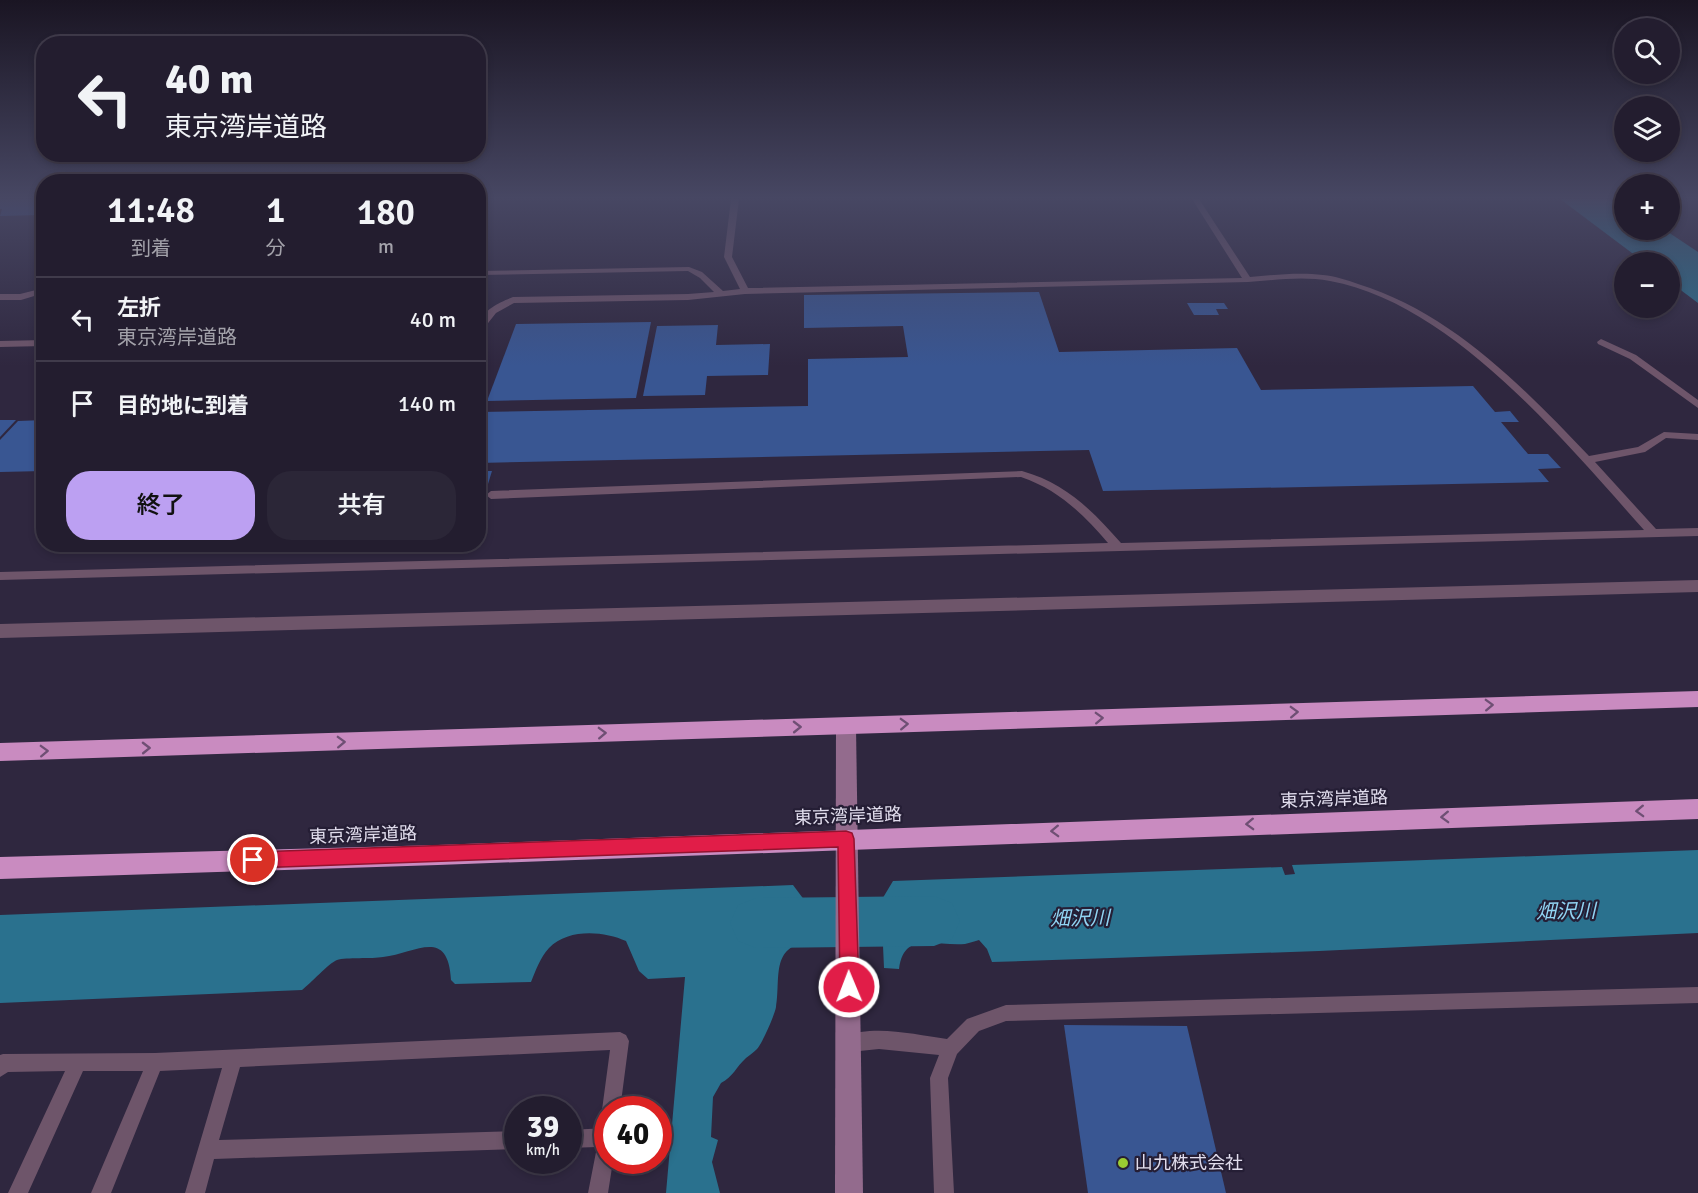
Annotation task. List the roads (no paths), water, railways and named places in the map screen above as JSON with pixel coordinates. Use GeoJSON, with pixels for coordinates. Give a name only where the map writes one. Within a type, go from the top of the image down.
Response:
{"type":"FeatureCollection","features":[{"type":"Feature","properties":{"kind":"highway"},"geometry":{"type":"LineString","coordinates":[[0,752],[1698,699]]}},
{"type":"Feature","properties":{"kind":"highway","name":"東京湾岸道路"},"geometry":{"type":"LineString","coordinates":[[0,868],[438,855],[1698,808]]}},
{"type":"Feature","properties":{"kind":"street"},"geometry":{"type":"LineString","coordinates":[[0,631],[1698,586]]}},
{"type":"Feature","properties":{"kind":"street"},"geometry":{"type":"LineString","coordinates":[[846,726],[850,1043],[849,1193]]}},
{"type":"Feature","properties":{"kind":"lane"},"geometry":{"type":"LineString","coordinates":[[728,255],[746,291]]}},
{"type":"Feature","properties":{"kind":"lane"},"geometry":{"type":"LineString","coordinates":[[1231,255],[1248,280]]}},
{"type":"Feature","properties":{"kind":"lane"},"geometry":{"type":"LineString","coordinates":[[486,273],[689,269],[698,272],[706,278],[709,286],[723,294]]}},
{"type":"Feature","properties":{"kind":"lane"},"geometry":{"type":"LineString","coordinates":[[486,317],[492,310],[513,300],[688,297],[746,291],[1248,280],[1315,276],[1334,278],[1397,301],[1440,325],[1495,370],[1586,460],[1653,533]]}},
{"type":"Feature","properties":{"kind":"lane"},"geometry":{"type":"LineString","coordinates":[[0,297],[21,297],[36,292]]}},
{"type":"Feature","properties":{"kind":"lane"},"geometry":{"type":"LineString","coordinates":[[1601,342],[1633,357],[1698,405]]}},
{"type":"Feature","properties":{"kind":"lane"},"geometry":{"type":"LineString","coordinates":[[0,344],[36,343]]}},
{"type":"Feature","properties":{"kind":"lane"},"geometry":{"type":"LineString","coordinates":[[1586,460],[1641,450],[1664,435],[1698,437]]}},
{"type":"Feature","properties":{"kind":"lane"},"geometry":{"type":"LineString","coordinates":[[491,495],[1022,474],[1037,478],[1072,496],[1118,547]]}},
{"type":"Feature","properties":{"kind":"lane"},"geometry":{"type":"LineString","coordinates":[[0,576],[1698,532]]}},
{"type":"Feature","properties":{"kind":"lane"},"geometry":{"type":"LineString","coordinates":[[944,1193],[939,1078],[950,1048],[973,1024],[1006,1013],[1698,995]]}},
{"type":"Feature","properties":{"kind":"lane"},"geometry":{"type":"LineString","coordinates":[[850,1043],[879,1040],[950,1048]]}},
{"type":"Feature","properties":{"kind":"lane"},"geometry":{"type":"LineString","coordinates":[[0,1068],[3,1063],[155,1062],[620,1041],[613,1096]]}},
{"type":"Feature","properties":{"kind":"lane"},"geometry":{"type":"LineString","coordinates":[[195,1193],[234,1058]]}},
{"type":"Feature","properties":{"kind":"lane"},"geometry":{"type":"LineString","coordinates":[[18,1193],[78,1062]]}},
{"type":"Feature","properties":{"kind":"lane"},"geometry":{"type":"LineString","coordinates":[[101,1193],[155,1062]]}},
{"type":"Feature","properties":{"kind":"lane"},"geometry":{"type":"LineString","coordinates":[[207,1150],[504,1140]]}},
{"type":"Feature","properties":{"kind":"lane"},"geometry":{"type":"LineString","coordinates":[[598,1193],[601,1174]]}},
{"type":"Feature","properties":{"kind":"water"},"geometry":{"type":"Polygon","coordinates":[[[1680,255],[1698,255],[1698,303],[1680,290],[1680,255]]]}},
{"type":"Feature","properties":{"kind":"water"},"geometry":{"type":"Polygon","coordinates":[[[1698,850],[1698,933],[1319,951],[992,962],[987,949],[979,940],[965,944],[915,944],[907,949],[899,969],[884,968],[881,901],[893,881],[1282,867],[1285,875],[1295,874],[1292,865],[1698,850]]]}},
{"type":"Feature","properties":{"kind":"water"},"geometry":{"type":"Polygon","coordinates":[[[793,885],[808,905],[809,942],[788,950],[783,957],[778,975],[776,1007],[765,1035],[757,1049],[729,1078],[721,1083],[713,1097],[711,1137],[718,1140],[712,1162],[720,1193],[666,1193],[668,1174],[672,1174],[672,1125],[685,977],[648,979],[639,971],[626,941],[607,935],[586,933],[566,937],[549,948],[538,964],[531,982],[455,984],[451,980],[449,963],[444,953],[437,948],[428,947],[383,957],[337,960],[302,990],[0,1003],[0,915],[793,885]]]}},
{"type":"Feature","properties":{"kind":"waterway","name":"畑沢川"},"geometry":{"type":"LineString","coordinates":[[756,923],[934,921]]}},
{"type":"Feature","properties":{"kind":"place","name":"山九株式会社"},"geometry":{"type":"Point","coordinates":[1123,1163]}}]}
